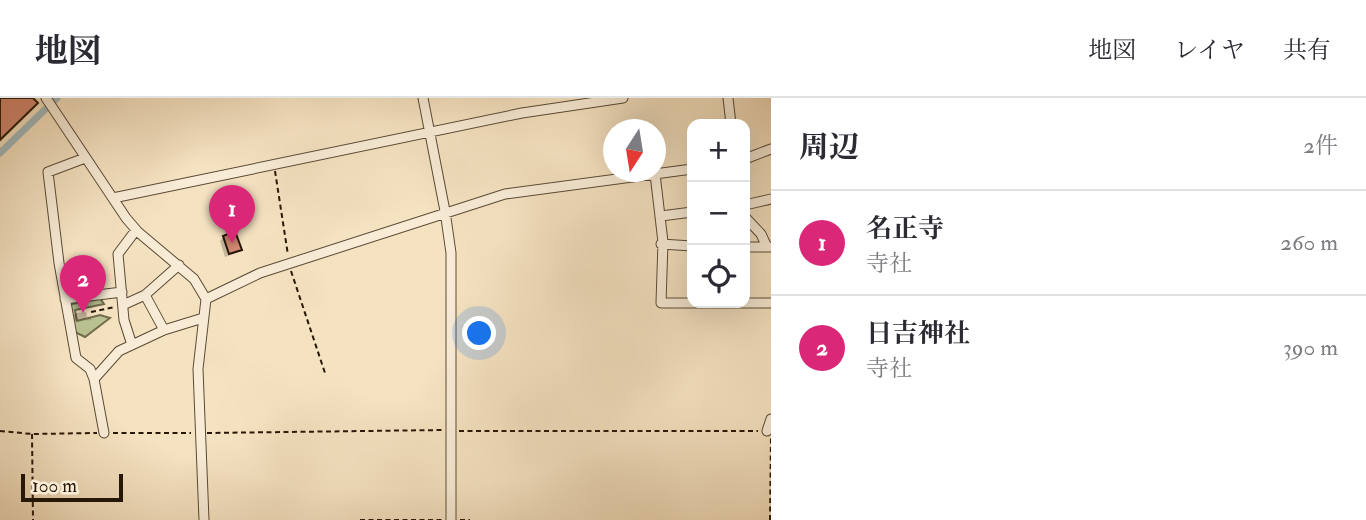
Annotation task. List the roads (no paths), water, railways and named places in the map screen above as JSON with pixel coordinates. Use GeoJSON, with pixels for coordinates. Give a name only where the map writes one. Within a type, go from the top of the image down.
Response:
{"type":"FeatureCollection","features":[{"type":"Feature","properties":{"kind":"street"},"geometry":{"type":"LineString","coordinates":[[423,98],[451,253],[451,520]]}},
{"type":"Feature","properties":{"kind":"street"},"geometry":{"type":"LineString","coordinates":[[113,198],[522,113],[623,98]]}},
{"type":"Feature","properties":{"kind":"street"},"geometry":{"type":"LineString","coordinates":[[728,98],[730,119]]}},
{"type":"Feature","properties":{"kind":"street"},"geometry":{"type":"LineString","coordinates":[[49,102],[136,230],[194,279],[206,299],[198,357],[204,520]]}},
{"type":"Feature","properties":{"kind":"street"},"geometry":{"type":"LineString","coordinates":[[750,158],[770,152]]}},
{"type":"Feature","properties":{"kind":"street"},"geometry":{"type":"LineString","coordinates":[[86,158],[48,173],[76,358],[90,369],[94,379],[104,433]]}},
{"type":"Feature","properties":{"kind":"street"},"geometry":{"type":"LineString","coordinates":[[666,173],[687,170]]}},
{"type":"Feature","properties":{"kind":"street"},"geometry":{"type":"LineString","coordinates":[[206,299],[260,273],[445,211],[530,189],[603,180]]}},
{"type":"Feature","properties":{"kind":"street"},"geometry":{"type":"LineString","coordinates":[[656,182],[663,242],[661,303],[687,303]]}},
{"type":"Feature","properties":{"kind":"street"},"geometry":{"type":"LineString","coordinates":[[750,204],[771,199]]}},
{"type":"Feature","properties":{"kind":"street"},"geometry":{"type":"LineString","coordinates":[[661,216],[687,213]]}},
{"type":"Feature","properties":{"kind":"street"},"geometry":{"type":"LineString","coordinates":[[750,222],[769,247]]}},
{"type":"Feature","properties":{"kind":"street"},"geometry":{"type":"LineString","coordinates":[[132,345],[124,320],[118,254],[136,230]]}},
{"type":"Feature","properties":{"kind":"street"},"geometry":{"type":"LineString","coordinates":[[661,244],[687,246]]}},
{"type":"Feature","properties":{"kind":"street"},"geometry":{"type":"LineString","coordinates":[[750,247],[769,247]]}},
{"type":"Feature","properties":{"kind":"street"},"geometry":{"type":"LineString","coordinates":[[123,305],[145,295],[179,265]]}},
{"type":"Feature","properties":{"kind":"street"},"geometry":{"type":"LineString","coordinates":[[65,299],[122,292]]}},
{"type":"Feature","properties":{"kind":"street"},"geometry":{"type":"LineString","coordinates":[[145,295],[164,330]]}},
{"type":"Feature","properties":{"kind":"street"},"geometry":{"type":"LineString","coordinates":[[750,303],[771,303]]}},
{"type":"Feature","properties":{"kind":"street"},"geometry":{"type":"LineString","coordinates":[[94,379],[119,351],[164,330],[203,318]]}},
{"type":"Feature","properties":{"kind":"street"},"geometry":{"type":"LineString","coordinates":[[769,431],[771,419]]}},
{"type":"Feature","properties":{"kind":"waterway"},"geometry":{"type":"LineString","coordinates":[[0,153],[57,98]]}},
{"type":"Feature","properties":{"kind":"place","name":"名正寺"},"geometry":{"type":"Point","coordinates":[232,243]}},
{"type":"Feature","properties":{"kind":"place","name":"日吉神社"},"geometry":{"type":"Point","coordinates":[83,313]}}]}
